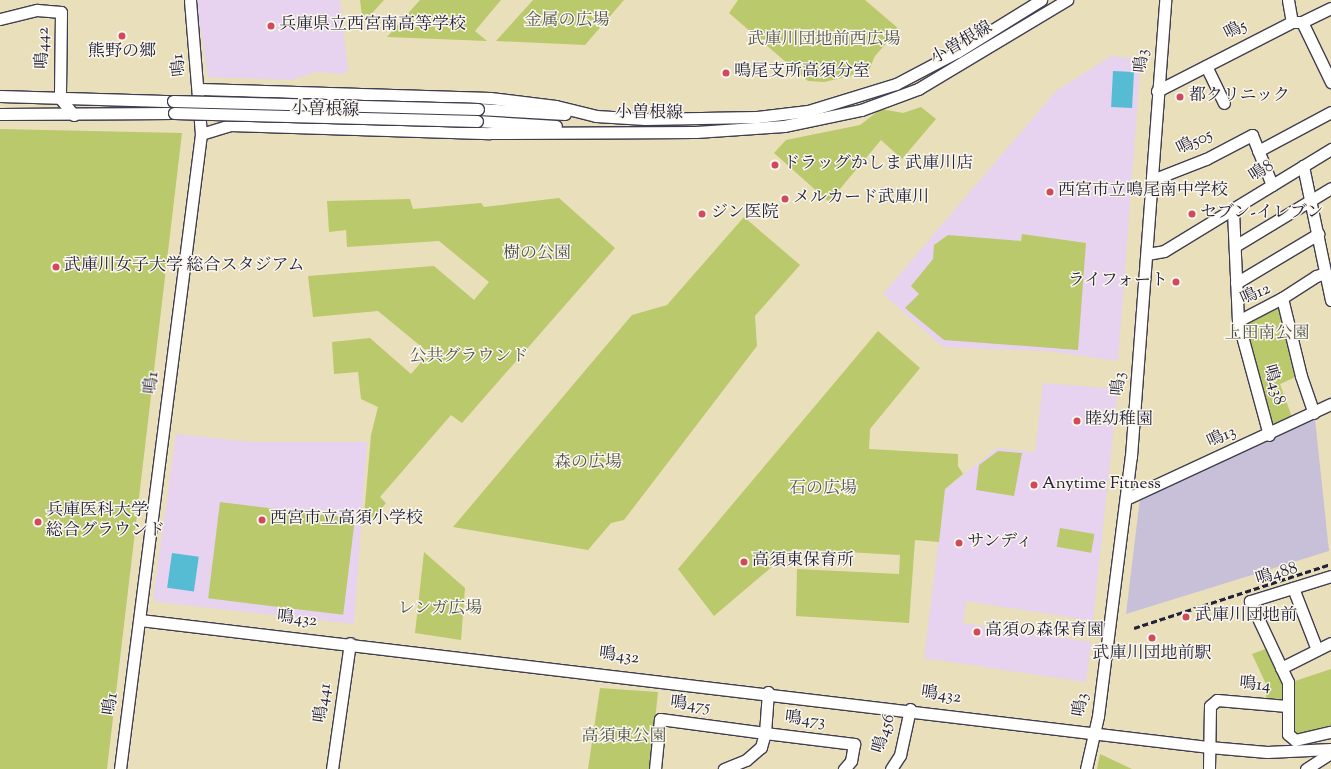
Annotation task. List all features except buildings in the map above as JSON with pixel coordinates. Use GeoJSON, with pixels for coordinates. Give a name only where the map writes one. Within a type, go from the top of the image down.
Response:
{"type":"FeatureCollection","features":[{"type":"Feature","properties":{"kind":"street","name":"鳴1"},"geometry":{"type":"LineString","coordinates":[[120,769],[201,134],[200,89],[190,0]]}},
{"type":"Feature","properties":{"kind":"street","name":"小曽根線"},"geometry":{"type":"LineString","coordinates":[[200,89],[490,98],[556,106],[596,116],[696,119],[808,111],[917,75],[1041,0]]}},
{"type":"Feature","properties":{"kind":"street","name":"小曽根線"},"geometry":{"type":"LineString","coordinates":[[201,134],[230,125],[490,133],[737,131],[784,126],[861,110],[935,80],[1067,0]]}},
{"type":"Feature","properties":{"kind":"street","name":"鳴3"},"geometry":{"type":"LineString","coordinates":[[1086,769],[1093,733],[1126,499],[1147,254],[1157,91],[1166,0]]}},
{"type":"Feature","properties":{"kind":"street"},"geometry":{"type":"LineString","coordinates":[[1288,0],[1297,22],[1331,82]]}},
{"type":"Feature","properties":{"kind":"street","name":"鳴5"},"geometry":{"type":"LineString","coordinates":[[1157,91],[1297,22],[1331,8]]}},
{"type":"Feature","properties":{"kind":"street","name":"鳴442"},"geometry":{"type":"LineString","coordinates":[[0,19],[37,10],[61,12],[60,98]]}},
{"type":"Feature","properties":{"kind":"street"},"geometry":{"type":"LineString","coordinates":[[1206,66],[1224,103]]}},
{"type":"Feature","properties":{"kind":"street"},"geometry":{"type":"LineString","coordinates":[[0,96],[478,109],[596,116]]}},
{"type":"Feature","properties":{"kind":"street"},"geometry":{"type":"LineString","coordinates":[[60,98],[74,115]]}},
{"type":"Feature","properties":{"kind":"street"},"geometry":{"type":"LineString","coordinates":[[1272,185],[1258,151],[1331,112]]}},
{"type":"Feature","properties":{"kind":"street"},"geometry":{"type":"LineString","coordinates":[[0,114],[74,115],[174,113],[477,121],[618,131]]}},
{"type":"Feature","properties":{"kind":"street","name":"鳴505"},"geometry":{"type":"LineString","coordinates":[[1152,180],[1206,159],[1252,135],[1258,151]]}},
{"type":"Feature","properties":{"kind":"street","name":"鳴8"},"geometry":{"type":"LineString","coordinates":[[1147,254],[1164,252],[1331,149]]}},
{"type":"Feature","properties":{"kind":"street"},"geometry":{"type":"LineString","coordinates":[[1303,166],[1331,300]]}},
{"type":"Feature","properties":{"kind":"street"},"geometry":{"type":"LineString","coordinates":[[1235,246],[1331,188]]}},
{"type":"Feature","properties":{"kind":"street","name":"鳴12"},"geometry":{"type":"LineString","coordinates":[[1232,211],[1238,321],[1282,298],[1301,376],[1314,413]]}},
{"type":"Feature","properties":{"kind":"street"},"geometry":{"type":"LineString","coordinates":[[1236,283],[1318,234]]}},
{"type":"Feature","properties":{"kind":"street"},"geometry":{"type":"LineString","coordinates":[[1282,298],[1316,276],[1326,273]]}},
{"type":"Feature","properties":{"kind":"street","name":"鳴438"},"geometry":{"type":"LineString","coordinates":[[1238,321],[1269,436]]}},
{"type":"Feature","properties":{"kind":"street","name":"鳴13"},"geometry":{"type":"LineString","coordinates":[[1126,499],[1269,436],[1331,404]]}},
{"type":"Feature","properties":{"kind":"street","name":"鳴488"},"geometry":{"type":"LineString","coordinates":[[1288,706],[1288,682],[1250,601],[1331,576]]}},
{"type":"Feature","properties":{"kind":"street"},"geometry":{"type":"LineString","coordinates":[[1293,588],[1317,650]]}},
{"type":"Feature","properties":{"kind":"street","name":"鳴432"},"geometry":{"type":"LineString","coordinates":[[140,620],[768,692],[1209,747],[1267,752],[1331,749]]}},
{"type":"Feature","properties":{"kind":"street","name":"鳴441"},"geometry":{"type":"LineString","coordinates":[[332,769],[350,643]]}},
{"type":"Feature","properties":{"kind":"street"},"geometry":{"type":"LineString","coordinates":[[1281,668],[1331,643]]}},
{"type":"Feature","properties":{"kind":"street","name":"鳴473"},"geometry":{"type":"LineString","coordinates":[[768,692],[765,733],[854,744],[851,761],[844,769]]}},
{"type":"Feature","properties":{"kind":"street","name":"鳴14"},"geometry":{"type":"LineString","coordinates":[[1209,769],[1210,706],[1217,700],[1288,706],[1288,734],[1295,740],[1331,732]]}},
{"type":"Feature","properties":{"kind":"street","name":"鳴456"},"geometry":{"type":"LineString","coordinates":[[891,769],[900,755],[910,709]]}},
{"type":"Feature","properties":{"kind":"street","name":"鳴475"},"geometry":{"type":"LineString","coordinates":[[655,769],[660,719],[765,733]]}},
{"type":"Feature","properties":{"kind":"street"},"geometry":{"type":"LineString","coordinates":[[724,769],[746,760],[761,747],[765,733]]}},
{"type":"Feature","properties":{"kind":"street"},"geometry":{"type":"LineString","coordinates":[[1306,769],[1331,753]]}},
{"type":"Feature","properties":{"kind":"shaded area","name":"兵庫県立西宮南高等学校"},"geometry":{"type":"Polygon","coordinates":[[[196,0],[340,0],[348,70],[344,74],[315,72],[292,80],[208,77],[196,0]]]}},
{"type":"Feature","properties":{"kind":"shaded area","name":"西宮市立鳴尾南中学校"},"geometry":{"type":"Polygon","coordinates":[[[1111,56],[1141,59],[1118,361],[1047,351],[943,347],[883,294],[1056,91],[1111,56]]]}},
{"type":"Feature","properties":{"kind":"shaded area"},"geometry":{"type":"Polygon","coordinates":[[[1043,383],[1118,389],[1093,621],[966,601],[963,623],[1091,642],[1086,682],[924,658],[945,489],[997,448],[1035,452],[1043,383]]]}},
{"type":"Feature","properties":{"kind":"shaded area"},"geometry":{"type":"Polygon","coordinates":[[[1315,419],[1329,551],[1126,614],[1140,498],[1315,419]]]}},
{"type":"Feature","properties":{"kind":"shaded area","name":"西宮市立高須小学校"},"geometry":{"type":"Polygon","coordinates":[[[176,434],[253,442],[367,442],[354,624],[157,602],[153,598],[176,434]]]}},
{"type":"Feature","properties":{"kind":"green space"},"geometry":{"type":"Polygon","coordinates":[[[360,0],[384,0],[363,23],[360,0]]]}},
{"type":"Feature","properties":{"kind":"green space","name":"金属の広場"},"geometry":{"type":"Polygon","coordinates":[[[420,0],[501,0],[475,31],[487,41],[387,37],[420,0]]]}},
{"type":"Feature","properties":{"kind":"green space","name":"金属の広場"},"geometry":{"type":"Polygon","coordinates":[[[533,0],[624,0],[585,45],[496,41],[533,0]]]}},
{"type":"Feature","properties":{"kind":"green space","name":"武庫川団地前西広場"},"geometry":{"type":"Polygon","coordinates":[[[738,0],[865,0],[899,29],[875,56],[868,72],[824,82],[808,81],[729,13],[738,0]]]}},
{"type":"Feature","properties":{"kind":"green space"},"geometry":{"type":"Polygon","coordinates":[[[921,107],[936,119],[902,159],[881,140],[829,202],[774,153],[786,140],[860,125],[881,109],[903,113],[921,107]]]}},
{"type":"Feature","properties":{"kind":"green space"},"geometry":{"type":"Polygon","coordinates":[[[0,129],[182,133],[107,769],[0,769],[0,129]]]}},
{"type":"Feature","properties":{"kind":"green space","name":"樹の公園"},"geometry":{"type":"Polygon","coordinates":[[[559,198],[615,248],[462,423],[451,415],[380,497],[386,503],[374,518],[364,516],[371,435],[378,407],[361,399],[358,372],[334,374],[332,342],[370,338],[411,374],[429,353],[378,311],[313,317],[308,276],[434,266],[474,300],[489,282],[439,241],[347,247],[346,230],[329,232],[327,201],[410,199],[413,209],[481,203],[484,207],[559,198]]]}},
{"type":"Feature","properties":{"kind":"green space","name":"森の広場"},"geometry":{"type":"Polygon","coordinates":[[[744,217],[800,265],[755,316],[757,346],[624,520],[611,523],[588,550],[453,527],[632,315],[667,305],[744,217]]]}},
{"type":"Feature","properties":{"kind":"green space"},"geometry":{"type":"Polygon","coordinates":[[[1022,234],[1086,243],[1078,350],[944,340],[905,308],[919,294],[911,286],[933,259],[934,245],[948,235],[1021,241],[1022,234]]]}},
{"type":"Feature","properties":{"kind":"green space","name":"上田南公園"},"geometry":{"type":"Polygon","coordinates":[[[1281,301],[1298,376],[1280,384],[1293,420],[1271,431],[1241,323],[1281,301]]]}},
{"type":"Feature","properties":{"kind":"green space","name":"石の広場"},"geometry":{"type":"Polygon","coordinates":[[[878,331],[920,368],[870,429],[869,449],[958,454],[958,466],[963,474],[945,489],[939,542],[915,540],[909,623],[796,616],[797,569],[899,574],[900,555],[793,549],[714,616],[678,569],[878,331]]]}},
{"type":"Feature","properties":{"kind":"green space"},"geometry":{"type":"Polygon","coordinates":[[[998,451],[1022,453],[1014,496],[976,490],[979,465],[998,451]]]}},
{"type":"Feature","properties":{"kind":"green space"},"geometry":{"type":"Polygon","coordinates":[[[220,502],[355,519],[343,615],[208,598],[220,502]]]}},
{"type":"Feature","properties":{"kind":"green space"},"geometry":{"type":"Polygon","coordinates":[[[1060,528],[1094,534],[1091,553],[1057,547],[1060,528]]]}},
{"type":"Feature","properties":{"kind":"green space","name":"レンガ広場"},"geometry":{"type":"Polygon","coordinates":[[[424,552],[465,588],[461,640],[415,633],[424,552]]]}},
{"type":"Feature","properties":{"kind":"green space"},"geometry":{"type":"Polygon","coordinates":[[[1268,648],[1285,684],[1284,702],[1266,700],[1266,684],[1252,654],[1268,648]]]}},
{"type":"Feature","properties":{"kind":"green space"},"geometry":{"type":"Polygon","coordinates":[[[1331,669],[1331,725],[1298,734],[1293,728],[1292,682],[1331,669]]]}},
{"type":"Feature","properties":{"kind":"green space","name":"高須東公園"},"geometry":{"type":"Polygon","coordinates":[[[600,688],[658,692],[650,769],[588,769],[600,688]]]}},
{"type":"Feature","properties":{"kind":"green space"},"geometry":{"type":"Polygon","coordinates":[[[1100,754],[1132,769],[1097,769],[1100,754]]]}},
{"type":"Feature","properties":{"kind":"water"},"geometry":{"type":"Polygon","coordinates":[[[1113,71],[1134,72],[1132,108],[1111,107],[1113,71]]]}},
{"type":"Feature","properties":{"kind":"water"},"geometry":{"type":"Polygon","coordinates":[[[172,553],[199,557],[194,591],[167,588],[172,553]]]}},
{"type":"Feature","properties":{"kind":"railway"},"geometry":{"type":"LineString","coordinates":[[1134,628],[1331,564]]}},
{"type":"Feature","properties":{"kind":"place","name":"兵庫県立西宮南高等学校"},"geometry":{"type":"Point","coordinates":[271,26]}},
{"type":"Feature","properties":{"kind":"place","name":"熊野の郷"},"geometry":{"type":"Point","coordinates":[122,36]}},
{"type":"Feature","properties":{"kind":"place","name":"鳴尾支所高須分室"},"geometry":{"type":"Point","coordinates":[726,73]}},
{"type":"Feature","properties":{"kind":"place","name":"都クリニック"},"geometry":{"type":"Point","coordinates":[1180,97]}},
{"type":"Feature","properties":{"kind":"place","name":"ドラッグかしま 武庫川店"},"geometry":{"type":"Point","coordinates":[775,165]}},
{"type":"Feature","properties":{"kind":"place","name":"西宮市立鳴尾南中学校"},"geometry":{"type":"Point","coordinates":[1050,192]}},
{"type":"Feature","properties":{"kind":"place","name":"メルカード武庫川"},"geometry":{"type":"Point","coordinates":[785,199]}},
{"type":"Feature","properties":{"kind":"place","name":"ジン医院"},"geometry":{"type":"Point","coordinates":[702,214]}},
{"type":"Feature","properties":{"kind":"place","name":"セブン-イレブン"},"geometry":{"type":"Point","coordinates":[1192,214]}},
{"type":"Feature","properties":{"kind":"place","name":"武庫川女子大学 総合スタジアム"},"geometry":{"type":"Point","coordinates":[56,267]}},
{"type":"Feature","properties":{"kind":"place","name":"ライフォート"},"geometry":{"type":"Point","coordinates":[1176,282]}},
{"type":"Feature","properties":{"kind":"place","name":"睦幼稚園"},"geometry":{"type":"Point","coordinates":[1077,421]}},
{"type":"Feature","properties":{"kind":"place","name":"Anytime Fitness"},"geometry":{"type":"Point","coordinates":[1034,485]}},
{"type":"Feature","properties":{"kind":"place","name":"西宮市立高須小学校"},"geometry":{"type":"Point","coordinates":[262,520]}},
{"type":"Feature","properties":{"kind":"place","name":"兵庫医科大学 総合グラウンド"},"geometry":{"type":"Point","coordinates":[38,522]}},
{"type":"Feature","properties":{"kind":"place","name":"サンディ"},"geometry":{"type":"Point","coordinates":[959,543]}},
{"type":"Feature","properties":{"kind":"place","name":"高須東保育所"},"geometry":{"type":"Point","coordinates":[744,562]}},
{"type":"Feature","properties":{"kind":"place","name":"武庫川団地前"},"geometry":{"type":"Point","coordinates":[1186,617]}},
{"type":"Feature","properties":{"kind":"place","name":"高須の森保育園"},"geometry":{"type":"Point","coordinates":[977,632]}},
{"type":"Feature","properties":{"kind":"place","name":"武庫川団地前駅"},"geometry":{"type":"Point","coordinates":[1152,638]}},
{"type":"Feature","properties":{"kind":"park label","name":"公共グラウンド"},"geometry":{"type":"Point","coordinates":[469,358]}}]}
